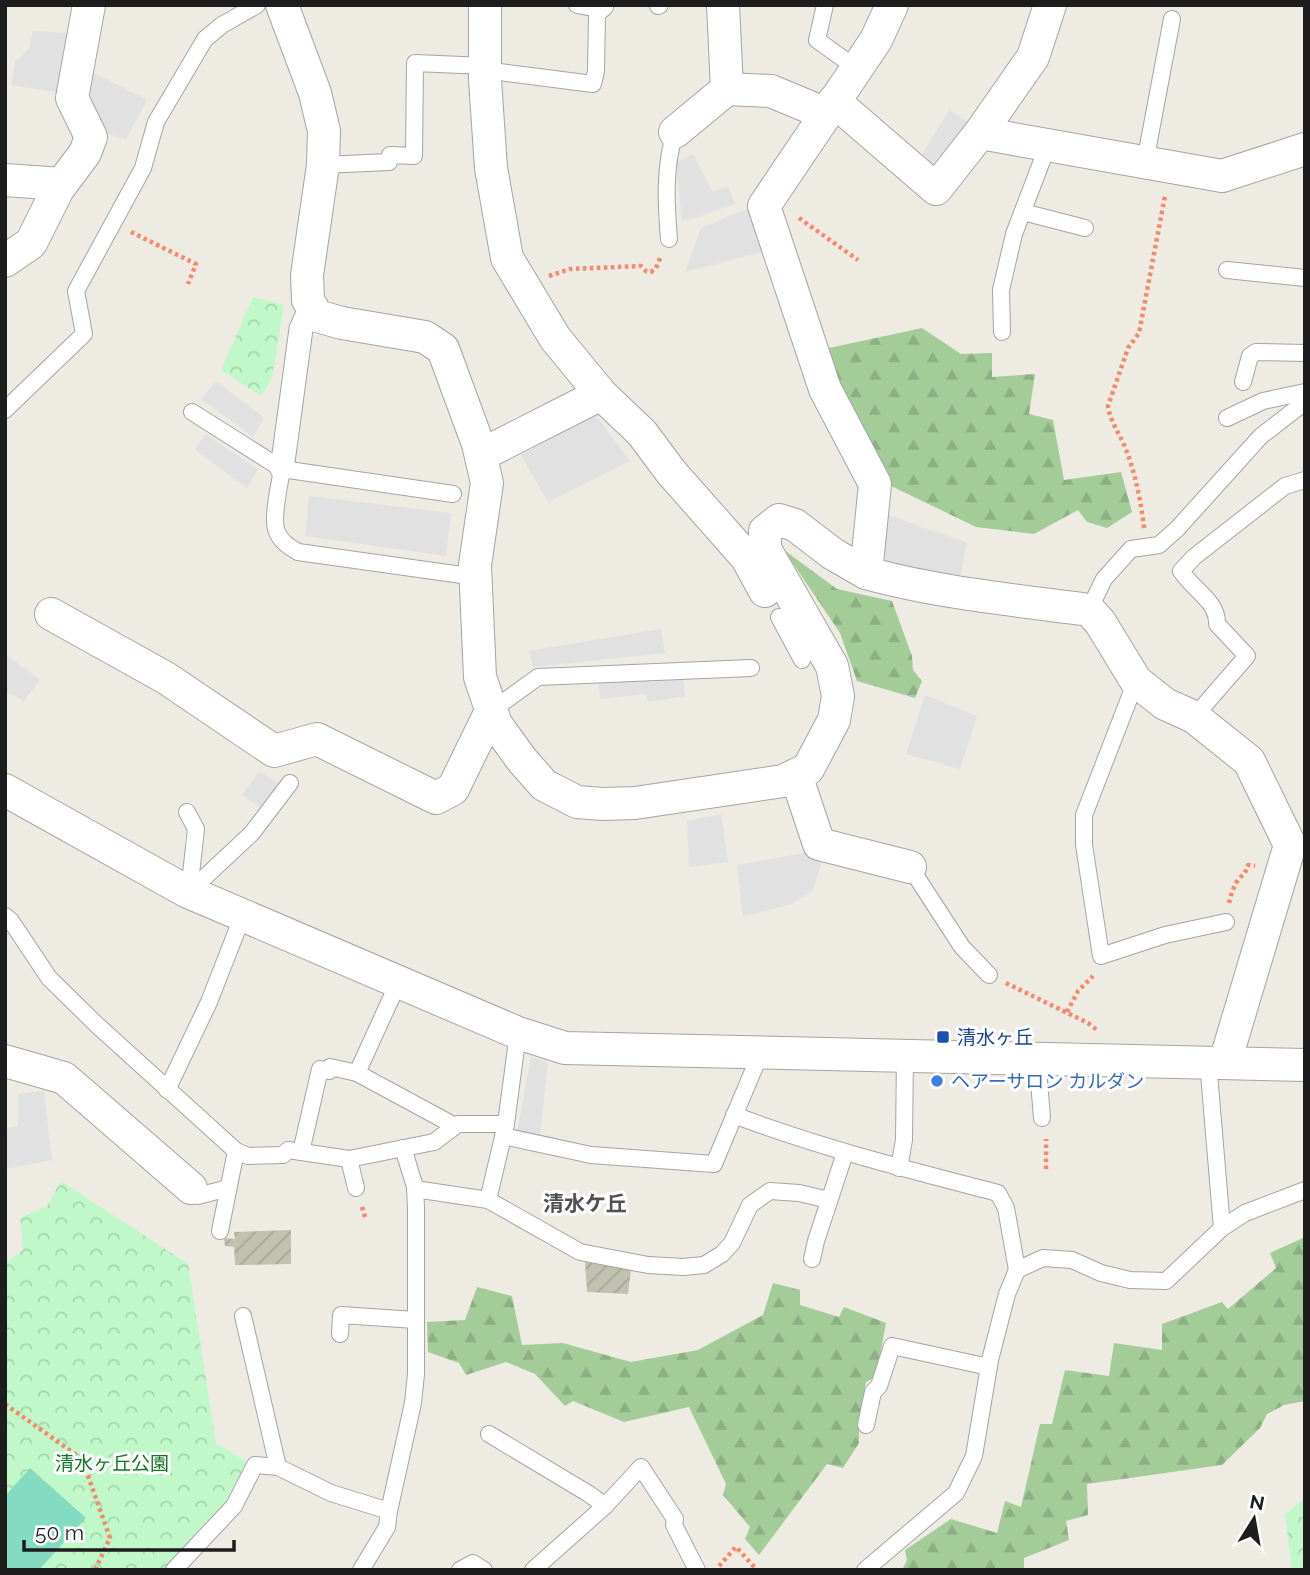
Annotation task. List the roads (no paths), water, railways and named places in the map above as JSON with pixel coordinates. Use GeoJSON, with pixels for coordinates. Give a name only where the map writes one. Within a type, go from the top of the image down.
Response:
{"type":"FeatureCollection","features":[{"type":"Feature","properties":{"kind":"street"},"geometry":{"type":"LineString","coordinates":[[5,261],[31,243],[62,184],[85,153],[91,137],[72,98],[89,5]]}},
{"type":"Feature","properties":{"kind":"street"},"geometry":{"type":"LineString","coordinates":[[282,5],[315,93],[324,131],[323,166],[307,275],[308,300],[317,316],[425,337],[443,349],[481,455],[487,483],[475,565],[480,677],[496,724],[522,761],[544,785],[577,802],[603,804],[635,803],[783,781],[808,769],[834,720],[829,691],[832,666],[765,549],[765,531],[779,520],[795,525],[833,554],[866,573],[973,594],[1088,610],[1100,622],[1136,681],[1165,704],[1194,717],[1249,761],[1290,845],[1216,1062]]}},
{"type":"Feature","properties":{"kind":"street"},"geometry":{"type":"LineString","coordinates":[[485,5],[485,68],[491,167],[507,258],[555,338],[601,394],[642,433],[671,472],[747,558],[779,617]]}},
{"type":"Feature","properties":{"kind":"street"},"geometry":{"type":"LineString","coordinates":[[723,5],[727,89]]}},
{"type":"Feature","properties":{"kind":"street"},"geometry":{"type":"LineString","coordinates":[[866,573],[875,484],[825,389],[764,206],[876,40],[892,5]]}},
{"type":"Feature","properties":{"kind":"street"},"geometry":{"type":"LineString","coordinates":[[675,132],[727,89],[771,91],[830,107],[936,189],[980,133],[1033,57],[1050,5]]}},
{"type":"Feature","properties":{"kind":"street"},"geometry":{"type":"LineString","coordinates":[[980,133],[1222,176],[1305,149]]}},
{"type":"Feature","properties":{"kind":"street"},"geometry":{"type":"LineString","coordinates":[[5,180],[62,184]]}},
{"type":"Feature","properties":{"kind":"street"},"geometry":{"type":"LineString","coordinates":[[282,469],[301,329],[311,306]]}},
{"type":"Feature","properties":{"kind":"street"},"geometry":{"type":"LineString","coordinates":[[481,455],[601,394]]}},
{"type":"Feature","properties":{"kind":"street"},"geometry":{"type":"LineString","coordinates":[[51,614],[166,678],[274,751],[310,751],[436,799],[453,789],[491,711]]}},
{"type":"Feature","properties":{"kind":"street"},"geometry":{"type":"LineString","coordinates":[[796,775],[819,844],[910,867]]}},
{"type":"Feature","properties":{"kind":"street"},"geometry":{"type":"LineString","coordinates":[[5,790],[189,892],[518,1032],[565,1048],[1305,1065]]}},
{"type":"Feature","properties":{"kind":"street"},"geometry":{"type":"LineString","coordinates":[[5,1061],[64,1078],[191,1188]]}},
{"type":"Feature","properties":{"kind":"lane"},"geometry":{"type":"LineString","coordinates":[[5,410],[84,334],[76,291],[143,168],[156,122],[194,55],[205,39],[222,25],[257,5]]}},
{"type":"Feature","properties":{"kind":"lane"},"geometry":{"type":"LineString","coordinates":[[825,5],[817,40],[856,68]]}},
{"type":"Feature","properties":{"kind":"lane"},"geometry":{"type":"LineString","coordinates":[[323,166],[389,162],[390,155],[414,156],[415,63],[485,68],[593,84],[596,71],[597,14],[606,7]]}},
{"type":"Feature","properties":{"kind":"lane"},"geometry":{"type":"LineString","coordinates":[[1158,165],[1172,19]]}},
{"type":"Feature","properties":{"kind":"lane"},"geometry":{"type":"LineString","coordinates":[[669,239],[665,191],[669,152],[675,132]]}},
{"type":"Feature","properties":{"kind":"lane"},"geometry":{"type":"LineString","coordinates":[[1002,332],[1001,290],[1014,234],[1048,145]]}},
{"type":"Feature","properties":{"kind":"lane"},"geometry":{"type":"LineString","coordinates":[[1023,212],[1085,228]]}},
{"type":"Feature","properties":{"kind":"lane"},"geometry":{"type":"LineString","coordinates":[[1227,270],[1305,278]]}},
{"type":"Feature","properties":{"kind":"lane"},"geometry":{"type":"LineString","coordinates":[[1243,382],[1250,356],[1255,352],[1305,354]]}},
{"type":"Feature","properties":{"kind":"lane"},"geometry":{"type":"LineString","coordinates":[[1227,418],[1264,401],[1305,392]]}},
{"type":"Feature","properties":{"kind":"lane"},"geometry":{"type":"LineString","coordinates":[[1088,610],[1104,579],[1131,549],[1159,545],[1177,529],[1261,436],[1305,402]]}},
{"type":"Feature","properties":{"kind":"lane"},"geometry":{"type":"LineString","coordinates":[[192,412],[282,469],[453,494]]}},
{"type":"Feature","properties":{"kind":"lane"},"geometry":{"type":"LineString","coordinates":[[282,469],[275,523],[278,534],[298,552],[476,578]]}},
{"type":"Feature","properties":{"kind":"lane"},"geometry":{"type":"LineString","coordinates":[[1194,717],[1247,656],[1217,624],[1214,607],[1188,583],[1181,571],[1194,557],[1285,486],[1305,480]]}},
{"type":"Feature","properties":{"kind":"lane"},"geometry":{"type":"LineString","coordinates":[[779,617],[802,660]]}},
{"type":"Feature","properties":{"kind":"lane"},"geometry":{"type":"LineString","coordinates":[[491,711],[537,677],[751,668]]}},
{"type":"Feature","properties":{"kind":"lane"},"geometry":{"type":"LineString","coordinates":[[1136,681],[1084,815],[1084,845],[1101,956],[1165,934],[1226,922]]}},
{"type":"Feature","properties":{"kind":"lane"},"geometry":{"type":"LineString","coordinates":[[189,892],[252,833],[290,783]]}},
{"type":"Feature","properties":{"kind":"lane"},"geometry":{"type":"LineString","coordinates":[[187,813],[196,829],[189,892]]}},
{"type":"Feature","properties":{"kind":"lane"},"geometry":{"type":"LineString","coordinates":[[910,867],[962,947],[989,975]]}},
{"type":"Feature","properties":{"kind":"lane"},"geometry":{"type":"LineString","coordinates":[[167,1090],[209,1002],[243,915]]}},
{"type":"Feature","properties":{"kind":"lane"},"geometry":{"type":"LineString","coordinates":[[5,916],[49,978],[236,1151],[248,1156],[283,1155],[288,1150],[349,1159],[434,1142],[455,1126]]}},
{"type":"Feature","properties":{"kind":"lane"},"geometry":{"type":"LineString","coordinates":[[356,1073],[399,981]]}},
{"type":"Feature","properties":{"kind":"lane"},"geometry":{"type":"LineString","coordinates":[[488,1199],[504,1130],[518,1032]]}},
{"type":"Feature","properties":{"kind":"lane"},"geometry":{"type":"LineString","coordinates":[[302,1152],[320,1069],[329,1071],[330,1067],[356,1073],[455,1126],[504,1130],[591,1155],[714,1164],[761,1052]]}},
{"type":"Feature","properties":{"kind":"lane"},"geometry":{"type":"LineString","coordinates":[[900,1168],[904,1140],[905,1054]]}},
{"type":"Feature","properties":{"kind":"lane"},"geometry":{"type":"LineString","coordinates":[[1037,1057],[1042,1118]]}},
{"type":"Feature","properties":{"kind":"lane"},"geometry":{"type":"LineString","coordinates":[[1216,1062],[1222,1228]]}},
{"type":"Feature","properties":{"kind":"lane"},"geometry":{"type":"LineString","coordinates":[[734,1115],[845,1153],[998,1192],[1006,1208],[1017,1270],[1007,1294],[989,1367],[974,1456],[956,1493],[865,1570]]}},
{"type":"Feature","properties":{"kind":"lane"},"geometry":{"type":"LineString","coordinates":[[361,1570],[387,1527],[413,1403],[416,1374],[415,1189],[403,1148]]}},
{"type":"Feature","properties":{"kind":"lane"},"geometry":{"type":"LineString","coordinates":[[220,1231],[236,1151]]}},
{"type":"Feature","properties":{"kind":"lane"},"geometry":{"type":"LineString","coordinates":[[812,1259],[845,1153]]}},
{"type":"Feature","properties":{"kind":"lane"},"geometry":{"type":"LineString","coordinates":[[349,1159],[356,1188]]}},
{"type":"Feature","properties":{"kind":"lane"},"geometry":{"type":"LineString","coordinates":[[191,1188],[198,1196],[228,1188]]}},
{"type":"Feature","properties":{"kind":"lane"},"geometry":{"type":"LineString","coordinates":[[415,1189],[488,1199],[580,1252],[648,1265],[683,1267],[704,1265],[722,1254],[732,1243],[750,1205],[770,1191],[799,1193],[829,1200]]}},
{"type":"Feature","properties":{"kind":"lane"},"geometry":{"type":"LineString","coordinates":[[1017,1270],[1043,1258],[1072,1260],[1101,1273],[1130,1280],[1166,1281],[1222,1228],[1245,1213],[1305,1190]]}},
{"type":"Feature","properties":{"kind":"lane"},"geometry":{"type":"LineString","coordinates":[[243,1315],[278,1467]]}},
{"type":"Feature","properties":{"kind":"lane"},"geometry":{"type":"LineString","coordinates":[[340,1334],[341,1315],[415,1320]]}},
{"type":"Feature","properties":{"kind":"lane"},"geometry":{"type":"LineString","coordinates":[[866,1425],[873,1392],[880,1387],[892,1346],[989,1367]]}},
{"type":"Feature","properties":{"kind":"lane"},"geometry":{"type":"LineString","coordinates":[[489,1434],[605,1506]]}},
{"type":"Feature","properties":{"kind":"lane"},"geometry":{"type":"LineString","coordinates":[[174,1570],[234,1506],[255,1465],[278,1467],[331,1493],[389,1511]]}},
{"type":"Feature","properties":{"kind":"lane"},"geometry":{"type":"LineString","coordinates":[[533,1570],[605,1506],[641,1467],[675,1519],[674,1525],[697,1570]]}},
{"type":"Feature","properties":{"kind":"lane"},"geometry":{"type":"LineString","coordinates":[[460,1570],[473,1563],[484,1570]]}},
{"type":"Feature","properties":{"kind":"place","name":"清水ヶ丘"},"geometry":{"type":"Point","coordinates":[943,1037]}},
{"type":"Feature","properties":{"kind":"place","name":"ヘアーサロン カルダン"},"geometry":{"type":"Point","coordinates":[937,1081]}},
{"type":"Feature","properties":{"kind":"district","name":"清水ケ丘"},"geometry":{"type":"Point","coordinates":[585,1204]}},
{"type":"Feature","properties":{"kind":"park label","name":"清水ヶ丘公園"},"geometry":{"type":"Point","coordinates":[112,1463]}}]}
